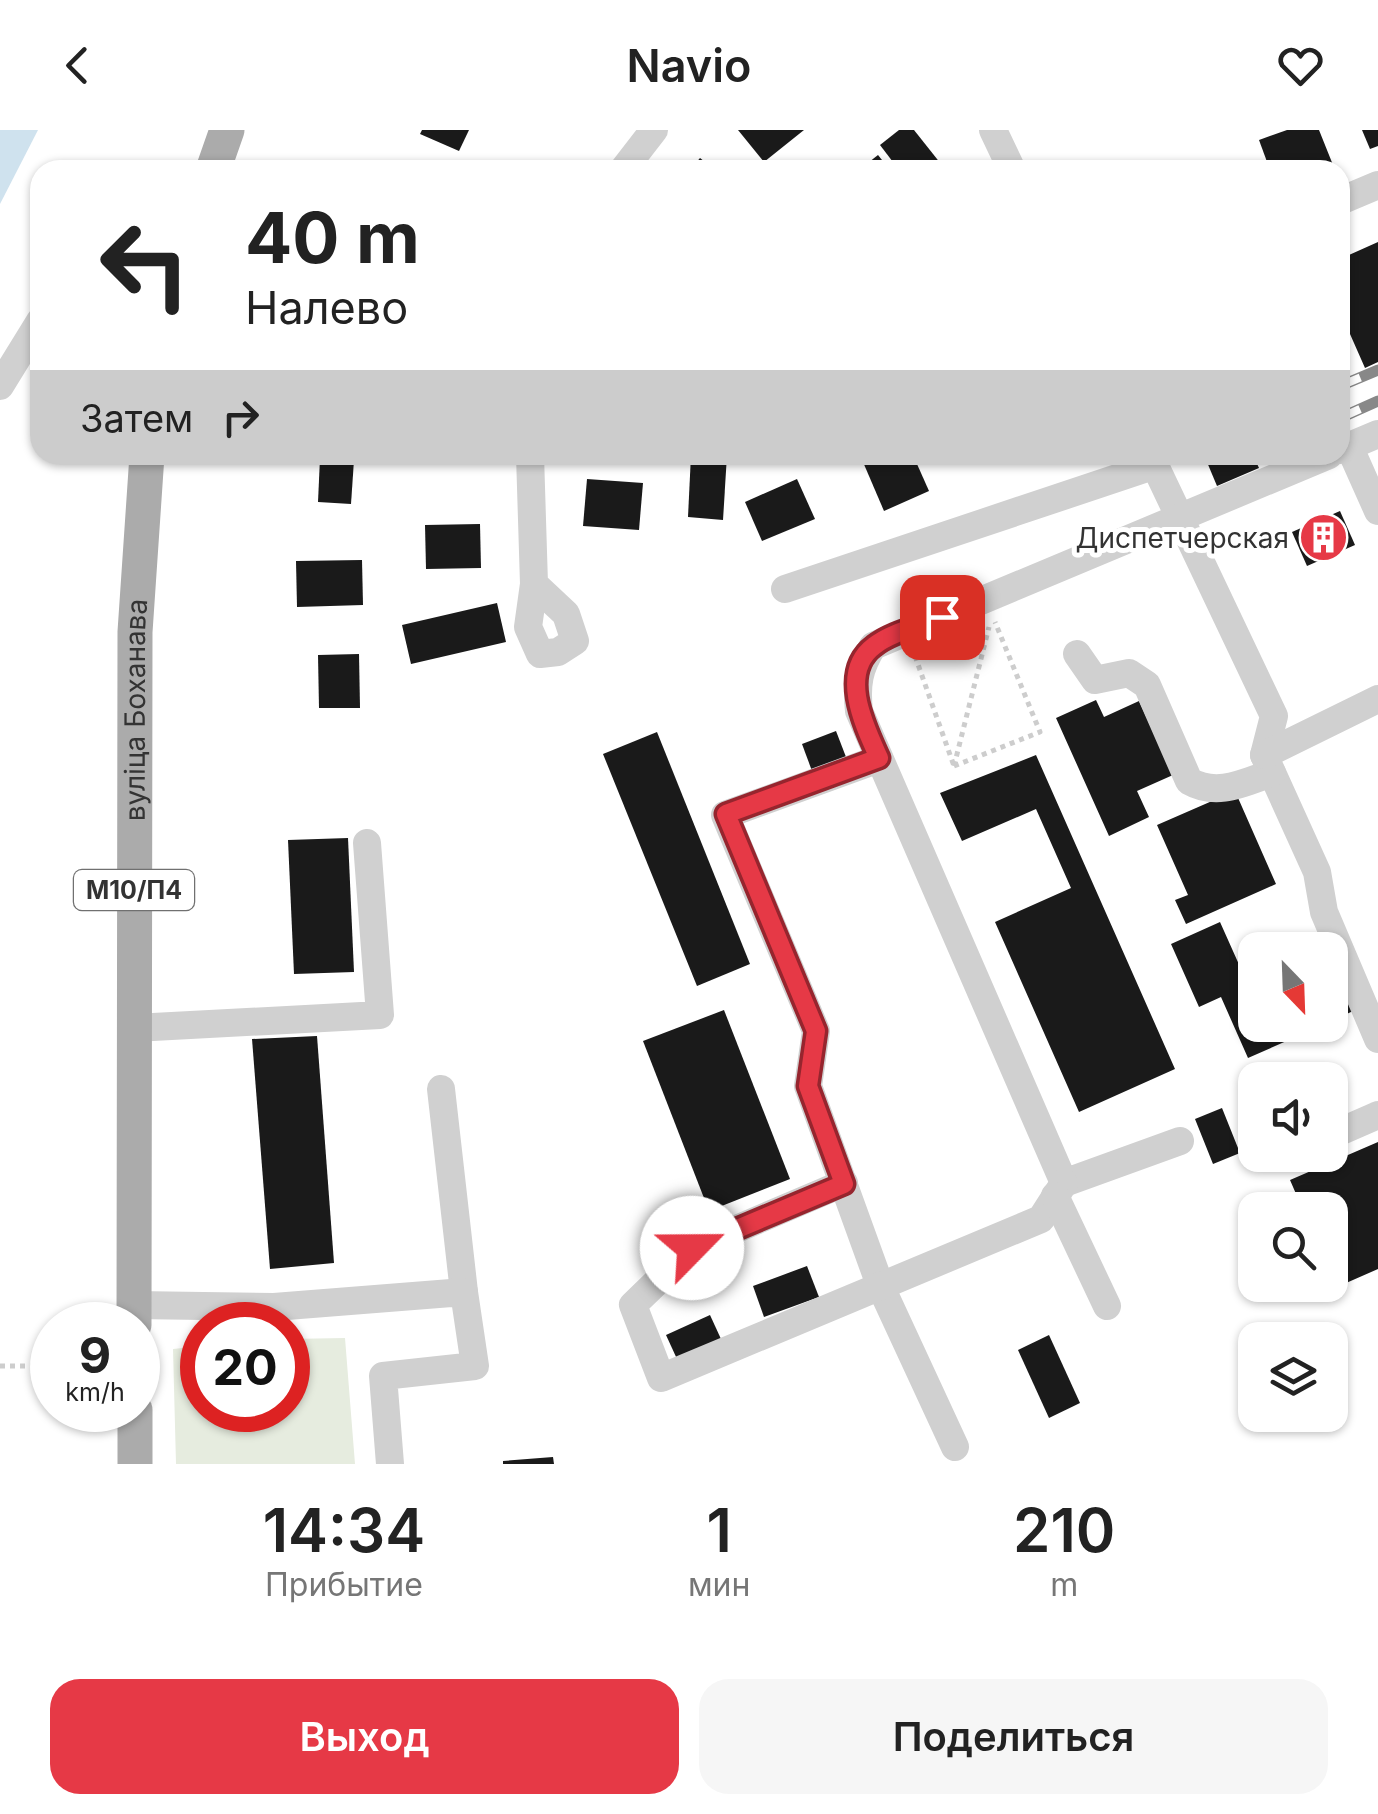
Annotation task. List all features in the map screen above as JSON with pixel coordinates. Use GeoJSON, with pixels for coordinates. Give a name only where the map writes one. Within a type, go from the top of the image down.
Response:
{"type":"FeatureCollection","features":[{"type":"Feature","properties":{"kind":"main road"},"geometry":{"type":"LineString","coordinates":[[217,160],[227,130]]}},
{"type":"Feature","properties":{"kind":"main road","name":"вуліца Боханава"},"geometry":{"type":"LineString","coordinates":[[134,1302],[135,632],[147,465]]}},
{"type":"Feature","properties":{"kind":"main road"},"geometry":{"type":"LineString","coordinates":[[135,1432],[135,1464]]}},
{"type":"Feature","properties":{"kind":"street"},"geometry":{"type":"LineString","coordinates":[[631,160],[654,130]]}},
{"type":"Feature","properties":{"kind":"street"},"geometry":{"type":"LineString","coordinates":[[993,130],[1007,160]]}},
{"type":"Feature","properties":{"kind":"street"},"geometry":{"type":"LineString","coordinates":[[1350,197],[1378,185]]}},
{"type":"Feature","properties":{"kind":"street"},"geometry":{"type":"LineString","coordinates":[[0,386],[30,337]]}},
{"type":"Feature","properties":{"kind":"street"},"geometry":{"type":"LineString","coordinates":[[1350,446],[1378,434]]}},
{"type":"Feature","properties":{"kind":"street"},"geometry":{"type":"LineString","coordinates":[[530,465],[534,584]]}},
{"type":"Feature","properties":{"kind":"street"},"geometry":{"type":"LineString","coordinates":[[785,588],[1139,465]]}},
{"type":"Feature","properties":{"kind":"street"},"geometry":{"type":"LineString","coordinates":[[1156,465],[1274,716],[1268,764],[1316,872],[1324,912],[1378,1038]]}},
{"type":"Feature","properties":{"kind":"street"},"geometry":{"type":"LineString","coordinates":[[1107,1306],[859,711],[856,689],[861,666],[873,646],[1305,465]]}},
{"type":"Feature","properties":{"kind":"street"},"geometry":{"type":"LineString","coordinates":[[1348,465],[1378,511]]}},
{"type":"Feature","properties":{"kind":"street"},"geometry":{"type":"LineString","coordinates":[[1077,654],[1095,680],[1130,673],[1146,685],[1188,782],[1204,790],[1228,788],[1378,699]]}},
{"type":"Feature","properties":{"kind":"street"},"geometry":{"type":"LineString","coordinates":[[879,758],[726,814],[816,1031],[808,1086],[880,1285],[955,1447]]}},
{"type":"Feature","properties":{"kind":"street"},"geometry":{"type":"LineString","coordinates":[[134,1028],[380,1015],[367,843]]}},
{"type":"Feature","properties":{"kind":"street"},"geometry":{"type":"LineString","coordinates":[[390,1464],[383,1376],[475,1366],[441,1090]]}},
{"type":"Feature","properties":{"kind":"street"},"geometry":{"type":"LineString","coordinates":[[1348,1128],[1378,1115]]}},
{"type":"Feature","properties":{"kind":"street"},"geometry":{"type":"LineString","coordinates":[[844,1184],[692,1248],[633,1305],[661,1378],[1041,1219],[1060,1190],[1180,1141]]}},
{"type":"Feature","properties":{"kind":"street"},"geometry":{"type":"LineString","coordinates":[[160,1314],[464,1292]]}},
{"type":"Feature","properties":{"kind":"path"},"geometry":{"type":"LineString","coordinates":[[992,614],[1040,732],[954,766],[978,671],[992,614]]}},
{"type":"Feature","properties":{"kind":"path"},"geometry":{"type":"LineString","coordinates":[[912,645],[954,766]]}},
{"type":"Feature","properties":{"kind":"path"},"geometry":{"type":"LineString","coordinates":[[0,1366],[30,1366]]}},
{"type":"Feature","properties":{"kind":"shaded area"},"geometry":{"type":"Polygon","coordinates":[[[345,1338],[355,1464],[176,1464],[173,1349],[180,1348],[180,1432],[310,1432],[310,1339],[345,1338]]]}},
{"type":"Feature","properties":{"kind":"water"},"geometry":{"type":"Polygon","coordinates":[[[0,130],[38,130],[0,204],[0,130]]]}},
{"type":"Feature","properties":{"kind":"building"},"geometry":{"type":"Polygon","coordinates":[[[422,130],[469,130],[459,151],[420,134],[422,130]]]}},
{"type":"Feature","properties":{"kind":"building"},"geometry":{"type":"Polygon","coordinates":[[[738,130],[804,130],[766,160],[738,130]]]}},
{"type":"Feature","properties":{"kind":"building"},"geometry":{"type":"Polygon","coordinates":[[[899,130],[914,130],[938,160],[891,160],[880,145],[899,130]]]}},
{"type":"Feature","properties":{"kind":"building"},"geometry":{"type":"Polygon","coordinates":[[[1287,130],[1319,130],[1331,160],[1266,160],[1259,140],[1287,130]]]}},
{"type":"Feature","properties":{"kind":"building"},"geometry":{"type":"Polygon","coordinates":[[[1362,130],[1378,130],[1378,146],[1370,149],[1362,130]]]}},
{"type":"Feature","properties":{"kind":"building"},"geometry":{"type":"Polygon","coordinates":[[[1378,242],[1378,362],[1365,368],[1350,334],[1350,255],[1378,242]]]}},
{"type":"Feature","properties":{"kind":"building"},"geometry":{"type":"Polygon","coordinates":[[[320,465],[354,465],[351,504],[318,502],[320,465]]]}},
{"type":"Feature","properties":{"kind":"building"},"geometry":{"type":"Polygon","coordinates":[[[691,465],[726,465],[723,520],[688,517],[691,465]]]}},
{"type":"Feature","properties":{"kind":"building"},"geometry":{"type":"Polygon","coordinates":[[[864,465],[917,465],[929,491],[884,511],[864,465]]]}},
{"type":"Feature","properties":{"kind":"building"},"geometry":{"type":"Polygon","coordinates":[[[1208,465],[1258,465],[1259,468],[1217,486],[1208,465]]]}},
{"type":"Feature","properties":{"kind":"building"},"geometry":{"type":"Polygon","coordinates":[[[587,479],[643,483],[639,530],[583,526],[587,479]]]}},
{"type":"Feature","properties":{"kind":"building"},"geometry":{"type":"Polygon","coordinates":[[[797,479],[815,519],[762,541],[745,502],[797,479]]]}},
{"type":"Feature","properties":{"kind":"building","name":"Диспетчерская"},"geometry":{"type":"Polygon","coordinates":[[[1340,511],[1355,545],[1307,566],[1292,532],[1340,511]]]}},
{"type":"Feature","properties":{"kind":"building"},"geometry":{"type":"Polygon","coordinates":[[[480,524],[481,568],[426,569],[425,525],[480,524]]]}},
{"type":"Feature","properties":{"kind":"building"},"geometry":{"type":"Polygon","coordinates":[[[362,560],[363,605],[297,607],[296,561],[362,560]]]}},
{"type":"Feature","properties":{"kind":"building"},"geometry":{"type":"Polygon","coordinates":[[[497,603],[506,642],[411,664],[402,625],[497,603]]]}},
{"type":"Feature","properties":{"kind":"building"},"geometry":{"type":"Polygon","coordinates":[[[359,654],[360,708],[319,708],[318,655],[359,654]]]}},
{"type":"Feature","properties":{"kind":"building"},"geometry":{"type":"Polygon","coordinates":[[[1096,700],[1104,717],[1139,701],[1173,775],[1137,791],[1149,817],[1109,836],[1056,718],[1096,700]]]}},
{"type":"Feature","properties":{"kind":"building"},"geometry":{"type":"Polygon","coordinates":[[[836,731],[846,757],[812,771],[802,744],[836,731]]]}},
{"type":"Feature","properties":{"kind":"building"},"geometry":{"type":"Polygon","coordinates":[[[657,732],[750,964],[697,986],[603,754],[657,732]]]}},
{"type":"Feature","properties":{"kind":"building"},"geometry":{"type":"Polygon","coordinates":[[[1036,755],[1175,1069],[1079,1112],[995,922],[1071,888],[1036,809],[962,841],[940,793],[1036,755]]]}},
{"type":"Feature","properties":{"kind":"building"},"geometry":{"type":"Polygon","coordinates":[[[1235,791],[1276,884],[1186,924],[1175,900],[1188,895],[1157,825],[1235,791]]]}},
{"type":"Feature","properties":{"kind":"building"},"geometry":{"type":"Polygon","coordinates":[[[348,838],[354,972],[294,974],[288,840],[348,838]]]}},
{"type":"Feature","properties":{"kind":"building"},"geometry":{"type":"Polygon","coordinates":[[[1220,922],[1238,962],[1238,1035],[1221,997],[1199,1007],[1171,944],[1220,922]]]}},
{"type":"Feature","properties":{"kind":"building"},"geometry":{"type":"Polygon","coordinates":[[[724,1010],[790,1179],[709,1211],[643,1041],[724,1010]]]}},
{"type":"Feature","properties":{"kind":"building"},"geometry":{"type":"Polygon","coordinates":[[[317,1036],[334,1263],[270,1269],[252,1039],[317,1036]]]}},
{"type":"Feature","properties":{"kind":"building"},"geometry":{"type":"Polygon","coordinates":[[[1241,1042],[1284,1042],[1248,1058],[1241,1042]]]}},
{"type":"Feature","properties":{"kind":"building"},"geometry":{"type":"Polygon","coordinates":[[[1222,1108],[1238,1154],[1213,1164],[1195,1119],[1222,1108]]]}},
{"type":"Feature","properties":{"kind":"building"},"geometry":{"type":"Polygon","coordinates":[[[1378,1142],[1378,1269],[1348,1282],[1348,1192],[1295,1192],[1290,1180],[1309,1172],[1348,1172],[1348,1155],[1378,1142]]]}},
{"type":"Feature","properties":{"kind":"building"},"geometry":{"type":"Polygon","coordinates":[[[807,1266],[819,1297],[764,1317],[753,1286],[807,1266]]]}},
{"type":"Feature","properties":{"kind":"building"},"geometry":{"type":"Polygon","coordinates":[[[710,1315],[721,1339],[677,1359],[666,1335],[710,1315]]]}},
{"type":"Feature","properties":{"kind":"building"},"geometry":{"type":"Polygon","coordinates":[[[1049,1335],[1080,1403],[1049,1418],[1018,1350],[1049,1335]]]}},
{"type":"Feature","properties":{"kind":"building"},"geometry":{"type":"Polygon","coordinates":[[[553,1457],[554,1464],[503,1464],[503,1461],[553,1457]]]}},
{"type":"Feature","properties":{"kind":"railway"},"geometry":{"type":"LineString","coordinates":[[1350,382],[1378,370]]}},
{"type":"Feature","properties":{"kind":"railway"},"geometry":{"type":"LineString","coordinates":[[1350,414],[1378,401]]}},
{"type":"Feature","properties":{"kind":"place","name":"Диспетчерская"},"geometry":{"type":"Point","coordinates":[1324,538]}},
{"type":"Feature","properties":{"kind":"route"},"geometry":{"type":"LineString","coordinates":[[692,1248],[844,1184],[808,1086],[816,1031],[726,814],[879,758],[859,711],[856,689],[861,666],[873,646],[942,617]]}}]}
